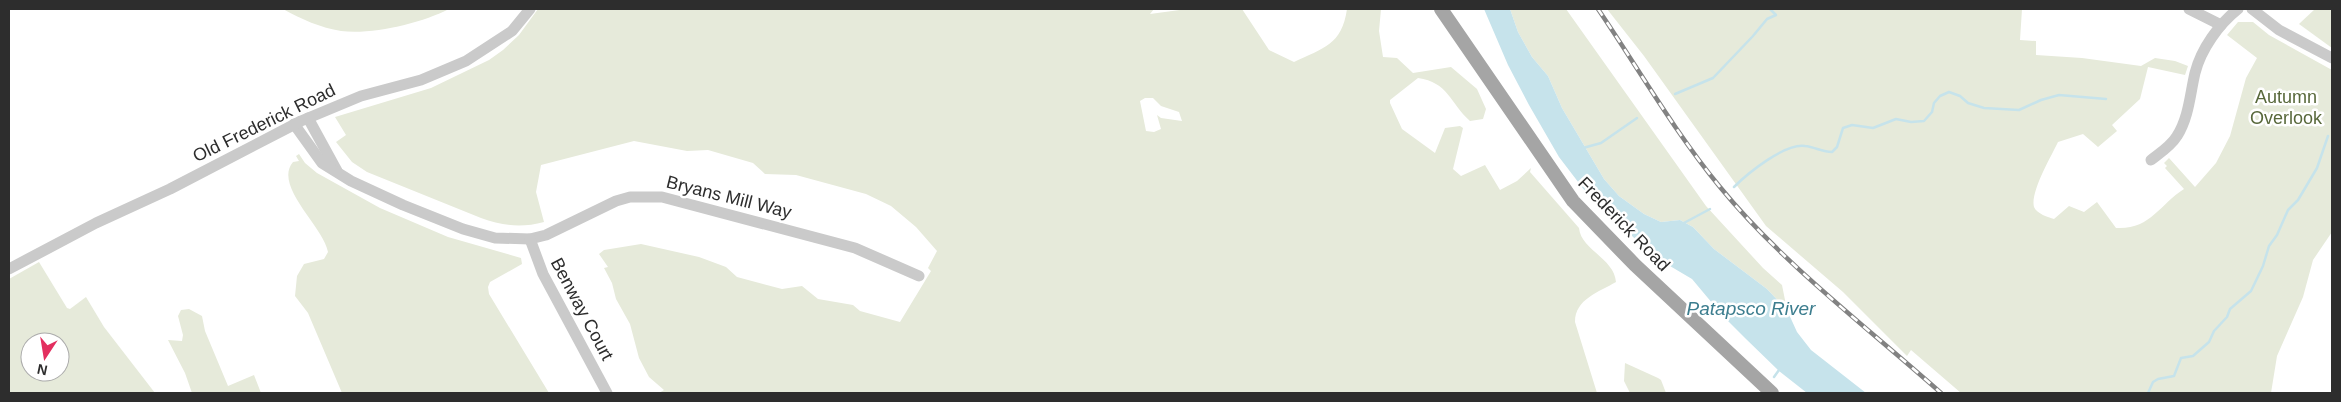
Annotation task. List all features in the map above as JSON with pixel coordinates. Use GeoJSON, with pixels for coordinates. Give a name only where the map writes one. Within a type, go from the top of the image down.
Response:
{"type":"FeatureCollection","features":[{"type":"Feature","properties":{"kind":"main road","name":"Frederick Road"},"geometry":{"type":"LineString","coordinates":[[1441,9],[1573,201],[1635,264],[1772,393]]}},
{"type":"Feature","properties":{"kind":"street","name":"Old Frederick Road"},"geometry":{"type":"LineString","coordinates":[[9,270],[96,223],[170,189],[294,124],[361,96],[420,80],[466,61],[512,31],[530,9]]}},
{"type":"Feature","properties":{"kind":"street"},"geometry":{"type":"LineString","coordinates":[[2189,9],[2222,25]]}},
{"type":"Feature","properties":{"kind":"street"},"geometry":{"type":"LineString","coordinates":[[2151,160],[2165,150],[2180,131],[2188,108],[2196,70],[2211,39],[2238,9]]}},
{"type":"Feature","properties":{"kind":"street"},"geometry":{"type":"LineString","coordinates":[[2252,9],[2279,30],[2332,58]]}},
{"type":"Feature","properties":{"kind":"street"},"geometry":{"type":"LineString","coordinates":[[308,118],[336,171]]}},
{"type":"Feature","properties":{"kind":"street","name":"Bryans Mill Way"},"geometry":{"type":"LineString","coordinates":[[294,124],[322,162],[366,189],[463,229],[496,238],[530,239],[560,230],[602,206],[616,201],[630,197],[662,197],[855,248],[919,276]]}},
{"type":"Feature","properties":{"kind":"street","name":"Benway Court"},"geometry":{"type":"LineString","coordinates":[[530,239],[543,274],[607,393]]}},
{"type":"Feature","properties":{"kind":"green space"},"geometry":{"type":"Polygon","coordinates":[[[283,9],[449,9],[425,19],[397,27],[353,32],[334,30],[304,20],[283,9]]]}},
{"type":"Feature","properties":{"kind":"green space"},"geometry":{"type":"Polygon","coordinates":[[[538,9],[1154,9],[1150,14],[1187,9],[1242,9],[1269,50],[1294,62],[1322,49],[1336,38],[1341,31],[1347,9],[1381,9],[1379,31],[1383,57],[1397,58],[1413,73],[1451,67],[1477,89],[1486,109],[1483,119],[1470,121],[1448,94],[1436,84],[1418,78],[1390,100],[1402,129],[1435,153],[1445,128],[1460,126],[1463,128],[1453,169],[1461,176],[1485,165],[1500,190],[1517,181],[1531,168],[1530,172],[1579,228],[1585,242],[1604,260],[1614,274],[1616,282],[1589,297],[1579,307],[1576,314],[1575,322],[1597,393],[659,393],[664,390],[649,377],[639,358],[630,324],[616,299],[612,283],[604,268],[608,267],[599,254],[604,250],[641,244],[699,257],[726,267],[737,277],[782,289],[802,286],[818,299],[853,305],[860,311],[900,322],[931,271],[928,268],[937,251],[916,227],[891,206],[866,194],[796,175],[765,174],[753,163],[708,150],[687,151],[634,141],[541,165],[536,192],[544,222],[520,225],[497,223],[481,218],[367,172],[352,162],[336,142],[346,135],[335,117],[431,88],[489,60],[519,35],[538,9]],[[1145,98],[1140,101],[1146,131],[1154,132],[1161,129],[1157,115],[1161,118],[1182,121],[1179,112],[1161,106],[1153,98],[1145,98]]]}},
{"type":"Feature","properties":{"kind":"green space"},"geometry":{"type":"Polygon","coordinates":[[[1510,9],[1566,9],[1706,206],[1763,268],[1782,285],[1787,310],[1767,289],[1714,249],[1693,227],[1680,220],[1661,222],[1644,214],[1619,196],[1604,179],[1562,108],[1548,76],[1532,57],[1518,32],[1510,9]]]}},
{"type":"Feature","properties":{"kind":"green space","name":"Autumn Overlook"},"geometry":{"type":"Polygon","coordinates":[[[1607,9],[2022,9],[2020,40],[2036,41],[2036,55],[2082,58],[2141,66],[2155,58],[2175,61],[2188,66],[2185,75],[2148,67],[2140,99],[2112,125],[2117,131],[2098,147],[2083,134],[2058,142],[2042,174],[2034,201],[2034,207],[2038,212],[2054,219],[2069,206],[2084,212],[2097,202],[2116,228],[2128,228],[2146,221],[2184,189],[2165,168],[2167,166],[2164,163],[2169,158],[2195,187],[2216,163],[2230,136],[2246,78],[2257,58],[2227,35],[2238,22],[2253,22],[2269,35],[2332,70],[2332,232],[2313,260],[2303,297],[2277,356],[2271,393],[1961,393],[1911,350],[1907,356],[1843,292],[1766,226],[1644,56],[1607,9]]]}},
{"type":"Feature","properties":{"kind":"green space"},"geometry":{"type":"Polygon","coordinates":[[[2315,9],[2332,9],[2332,48],[2299,24],[2315,9]]]}},
{"type":"Feature","properties":{"kind":"green space"},"geometry":{"type":"Polygon","coordinates":[[[299,154],[305,163],[317,173],[380,208],[448,237],[521,258],[522,264],[490,282],[488,287],[489,294],[549,393],[342,393],[308,313],[295,296],[297,276],[304,264],[324,259],[328,252],[318,230],[301,206],[289,183],[289,172],[293,162],[299,161],[296,156],[299,154]]]}},
{"type":"Feature","properties":{"kind":"green space"},"geometry":{"type":"Polygon","coordinates":[[[39,262],[67,308],[70,309],[86,297],[104,327],[155,393],[9,393],[9,279],[39,262]]]}},
{"type":"Feature","properties":{"kind":"green space"},"geometry":{"type":"Polygon","coordinates":[[[189,309],[202,316],[205,331],[228,386],[254,375],[261,393],[192,393],[185,373],[168,340],[182,341],[183,335],[178,316],[181,310],[189,309]]]}},
{"type":"Feature","properties":{"kind":"green space"},"geometry":{"type":"Polygon","coordinates":[[[1625,363],[1661,380],[1666,393],[1630,393],[1624,381],[1625,363]]]}},
{"type":"Feature","properties":{"kind":"water","name":"Patapsco River"},"geometry":{"type":"Polygon","coordinates":[[[1484,9],[1510,9],[1518,32],[1532,57],[1548,76],[1562,108],[1604,179],[1619,196],[1644,214],[1661,222],[1680,220],[1693,227],[1714,249],[1767,289],[1787,310],[1797,332],[1811,350],[1866,393],[1807,393],[1779,371],[1745,338],[1723,316],[1692,279],[1653,256],[1585,191],[1559,157],[1529,105],[1508,65],[1484,9]]]}},
{"type":"Feature","properties":{"kind":"waterway"},"geometry":{"type":"LineString","coordinates":[[1675,94],[1713,78],[1767,19],[1776,15],[1770,9]]}},
{"type":"Feature","properties":{"kind":"waterway"},"geometry":{"type":"LineString","coordinates":[[1734,187],[1757,167],[1787,149],[1805,146],[1832,152],[1837,147],[1843,128],[1852,125],[1873,128],[1896,119],[1911,122],[1924,121],[1932,112],[1934,103],[1940,96],[1949,92],[1960,96],[1968,103],[1984,108],[2019,110],[2041,100],[2059,95],[2106,99]]}},
{"type":"Feature","properties":{"kind":"waterway"},"geometry":{"type":"LineString","coordinates":[[1583,148],[1601,143],[1637,118]]}},
{"type":"Feature","properties":{"kind":"waterway"},"geometry":{"type":"LineString","coordinates":[[2148,393],[2153,382],[2158,379],[2174,376],[2181,358],[2193,356],[2209,342],[2214,331],[2227,317],[2230,309],[2251,291],[2263,266],[2269,246],[2277,235],[2288,210],[2298,200],[2317,168],[2328,136]]}},
{"type":"Feature","properties":{"kind":"waterway"},"geometry":{"type":"LineString","coordinates":[[1682,224],[1710,209]]}},
{"type":"Feature","properties":{"kind":"waterway"},"geometry":{"type":"LineString","coordinates":[[1774,377],[1779,370]]}},
{"type":"Feature","properties":{"kind":"railway"},"geometry":{"type":"LineString","coordinates":[[1598,9],[1687,144],[1744,215],[1826,294],[1941,393]]}}]}
